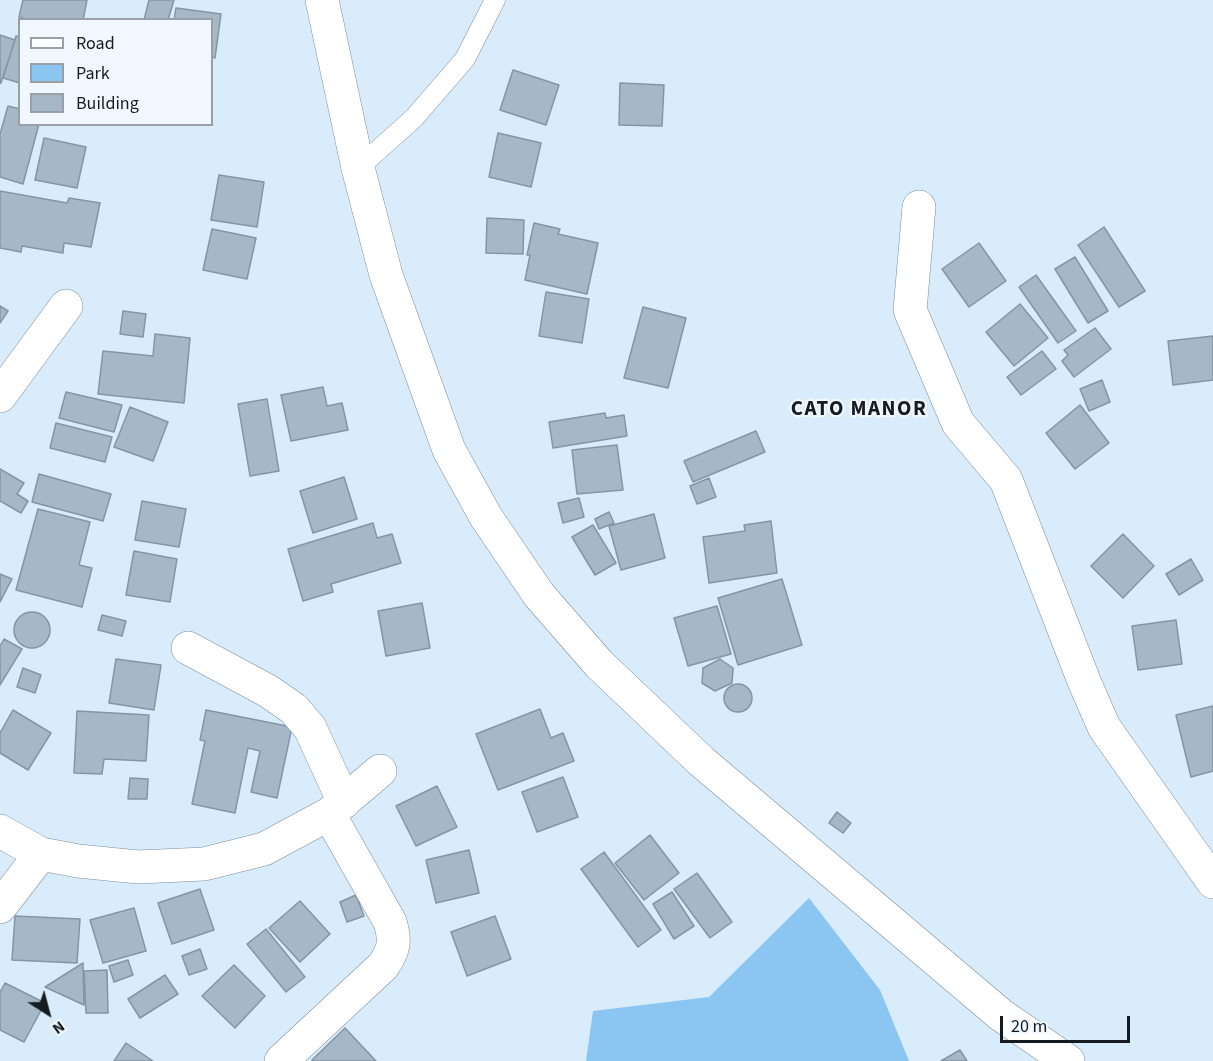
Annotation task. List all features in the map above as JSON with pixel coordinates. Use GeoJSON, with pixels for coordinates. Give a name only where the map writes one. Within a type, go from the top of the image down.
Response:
{"type":"FeatureCollection","features":[{"type":"Feature","properties":{"kind":"street"},"geometry":{"type":"LineString","coordinates":[[322,0],[358,168],[386,275],[449,450],[486,517],[539,595],[599,664],[701,761],[1001,1015],[1068,1061]]}},
{"type":"Feature","properties":{"kind":"street"},"geometry":{"type":"LineString","coordinates":[[919,207],[910,310],[958,423],[1006,480],[1104,727],[1213,882]]}},
{"type":"Feature","properties":{"kind":"street"},"geometry":{"type":"LineString","coordinates":[[0,396],[66,306]]}},
{"type":"Feature","properties":{"kind":"street"},"geometry":{"type":"LineString","coordinates":[[188,648],[268,691],[294,709],[310,728],[337,808],[393,932],[394,943],[383,966],[282,1061]]}},
{"type":"Feature","properties":{"kind":"street"},"geometry":{"type":"LineString","coordinates":[[0,831],[41,854],[78,861],[138,867],[204,864],[264,849],[337,808],[380,771]]}},
{"type":"Feature","properties":{"kind":"street"},"geometry":{"type":"LineString","coordinates":[[0,907],[41,854]]}},
{"type":"Feature","properties":{"kind":"lane"},"geometry":{"type":"LineString","coordinates":[[358,168],[414,118],[465,59],[495,0]]}},
{"type":"Feature","properties":{"kind":"green space"},"geometry":{"type":"Polygon","coordinates":[[[809,898],[880,990],[909,1061],[586,1061],[593,1011],[709,997],[809,898]]]}},
{"type":"Feature","properties":{"kind":"building"},"geometry":{"type":"Polygon","coordinates":[[[23,0],[87,0],[83,18],[19,17],[23,0]]]}},
{"type":"Feature","properties":{"kind":"building"},"geometry":{"type":"Polygon","coordinates":[[[149,0],[174,0],[169,18],[144,18],[149,0]]]}},
{"type":"Feature","properties":{"kind":"building"},"geometry":{"type":"Polygon","coordinates":[[[176,8],[221,14],[215,58],[213,57],[213,18],[174,18],[176,8]]]}},
{"type":"Feature","properties":{"kind":"building"},"geometry":{"type":"Polygon","coordinates":[[[0,35],[15,40],[1,83],[0,83],[0,35]]]}},
{"type":"Feature","properties":{"kind":"building"},"geometry":{"type":"Polygon","coordinates":[[[16,36],[18,36],[18,82],[3,78],[16,36]]]}},
{"type":"Feature","properties":{"kind":"building"},"geometry":{"type":"Polygon","coordinates":[[[513,70],[559,85],[546,125],[500,110],[513,70]]]}},
{"type":"Feature","properties":{"kind":"building"},"geometry":{"type":"Polygon","coordinates":[[[620,83],[664,85],[662,126],[619,125],[620,83]]]}},
{"type":"Feature","properties":{"kind":"building"},"geometry":{"type":"Polygon","coordinates":[[[8,106],[18,108],[18,126],[38,126],[23,184],[0,177],[0,134],[8,106]]]}},
{"type":"Feature","properties":{"kind":"building"},"geometry":{"type":"Polygon","coordinates":[[[498,133],[541,143],[531,187],[489,177],[498,133]]]}},
{"type":"Feature","properties":{"kind":"building"},"geometry":{"type":"Polygon","coordinates":[[[44,138],[86,147],[77,188],[35,180],[44,138]]]}},
{"type":"Feature","properties":{"kind":"building"},"geometry":{"type":"Polygon","coordinates":[[[219,175],[264,182],[257,227],[211,220],[219,175]]]}},
{"type":"Feature","properties":{"kind":"building"},"geometry":{"type":"Polygon","coordinates":[[[0,191],[67,203],[69,198],[100,203],[91,247],[64,243],[63,253],[22,246],[21,252],[0,248],[0,191]]]}},
{"type":"Feature","properties":{"kind":"building"},"geometry":{"type":"Polygon","coordinates":[[[487,218],[524,220],[523,254],[486,253],[487,218]]]}},
{"type":"Feature","properties":{"kind":"building"},"geometry":{"type":"Polygon","coordinates":[[[534,223],[560,229],[558,234],[598,243],[587,294],[525,280],[530,255],[527,255],[534,223]]]}},
{"type":"Feature","properties":{"kind":"building"},"geometry":{"type":"Polygon","coordinates":[[[1104,227],[1145,291],[1119,307],[1078,245],[1104,227]]]}},
{"type":"Feature","properties":{"kind":"building"},"geometry":{"type":"Polygon","coordinates":[[[212,229],[256,238],[247,279],[203,270],[212,229]]]}},
{"type":"Feature","properties":{"kind":"building"},"geometry":{"type":"Polygon","coordinates":[[[979,243],[1006,281],[969,307],[942,269],[979,243]]]}},
{"type":"Feature","properties":{"kind":"building"},"geometry":{"type":"Polygon","coordinates":[[[1075,257],[1108,311],[1088,323],[1055,269],[1075,257]]]}},
{"type":"Feature","properties":{"kind":"building"},"geometry":{"type":"Polygon","coordinates":[[[1036,275],[1076,331],[1058,343],[1019,287],[1036,275]]]}},
{"type":"Feature","properties":{"kind":"building"},"geometry":{"type":"Polygon","coordinates":[[[546,292],[589,299],[582,343],[539,336],[546,292]]]}},
{"type":"Feature","properties":{"kind":"building"},"geometry":{"type":"Polygon","coordinates":[[[1020,304],[1048,338],[1014,366],[986,332],[1020,304]]]}},
{"type":"Feature","properties":{"kind":"building"},"geometry":{"type":"Polygon","coordinates":[[[0,306],[8,311],[0,323],[0,306]]]}},
{"type":"Feature","properties":{"kind":"building"},"geometry":{"type":"Polygon","coordinates":[[[643,307],[686,318],[668,388],[624,378],[643,307]]]}},
{"type":"Feature","properties":{"kind":"building"},"geometry":{"type":"Polygon","coordinates":[[[123,311],[146,314],[143,337],[120,334],[123,311]]]}},
{"type":"Feature","properties":{"kind":"building"},"geometry":{"type":"Polygon","coordinates":[[[1095,328],[1111,349],[1074,377],[1062,361],[1068,355],[1064,350],[1095,328]]]}},
{"type":"Feature","properties":{"kind":"building"},"geometry":{"type":"Polygon","coordinates":[[[155,334],[190,338],[184,403],[98,394],[103,351],[153,356],[155,334]]]}},
{"type":"Feature","properties":{"kind":"building"},"geometry":{"type":"Polygon","coordinates":[[[1213,336],[1213,380],[1173,385],[1168,341],[1213,336]]]}},
{"type":"Feature","properties":{"kind":"building"},"geometry":{"type":"Polygon","coordinates":[[[1042,351],[1056,369],[1021,395],[1007,377],[1042,351]]]}},
{"type":"Feature","properties":{"kind":"building"},"geometry":{"type":"Polygon","coordinates":[[[1102,380],[1110,402],[1089,411],[1080,389],[1102,380]]]}},
{"type":"Feature","properties":{"kind":"building"},"geometry":{"type":"Polygon","coordinates":[[[323,387],[327,406],[342,403],[348,430],[291,441],[281,395],[323,387]]]}},
{"type":"Feature","properties":{"kind":"building"},"geometry":{"type":"Polygon","coordinates":[[[66,392],[122,405],[114,432],[59,418],[66,392]]]}},
{"type":"Feature","properties":{"kind":"building"},"geometry":{"type":"Polygon","coordinates":[[[267,399],[279,471],[250,476],[238,404],[267,399]]]}},
{"type":"Feature","properties":{"kind":"building"},"geometry":{"type":"Polygon","coordinates":[[[1080,405],[1109,443],[1075,469],[1046,433],[1080,405]]]}},
{"type":"Feature","properties":{"kind":"building"},"geometry":{"type":"Polygon","coordinates":[[[130,407],[168,422],[153,461],[114,447],[130,407]]]}},
{"type":"Feature","properties":{"kind":"building"},"geometry":{"type":"Polygon","coordinates":[[[605,413],[606,418],[624,415],[627,436],[553,448],[549,422],[605,413]]]}},
{"type":"Feature","properties":{"kind":"building"},"geometry":{"type":"Polygon","coordinates":[[[56,423],[112,437],[105,462],[50,448],[56,423]]]}},
{"type":"Feature","properties":{"kind":"building"},"geometry":{"type":"Polygon","coordinates":[[[756,431],[765,452],[693,482],[684,461],[756,431]]]}},
{"type":"Feature","properties":{"kind":"building"},"geometry":{"type":"Polygon","coordinates":[[[617,445],[623,490],[577,494],[572,450],[617,445]]]}},
{"type":"Feature","properties":{"kind":"building"},"geometry":{"type":"Polygon","coordinates":[[[0,469],[24,483],[17,494],[28,501],[21,513],[0,501],[0,469]]]}},
{"type":"Feature","properties":{"kind":"building"},"geometry":{"type":"Polygon","coordinates":[[[39,474],[111,494],[103,521],[32,502],[39,474]]]}},
{"type":"Feature","properties":{"kind":"building"},"geometry":{"type":"Polygon","coordinates":[[[344,477],[357,519],[313,533],[300,491],[344,477]]]}},
{"type":"Feature","properties":{"kind":"building"},"geometry":{"type":"Polygon","coordinates":[[[709,478],[716,497],[697,504],[690,486],[709,478]]]}},
{"type":"Feature","properties":{"kind":"building"},"geometry":{"type":"Polygon","coordinates":[[[579,498],[584,517],[563,523],[558,503],[579,498]]]}},
{"type":"Feature","properties":{"kind":"building"},"geometry":{"type":"Polygon","coordinates":[[[142,501],[186,509],[179,547],[135,540],[142,501]]]}},
{"type":"Feature","properties":{"kind":"building"},"geometry":{"type":"Polygon","coordinates":[[[38,509],[90,522],[79,565],[92,568],[82,607],[16,590],[38,509]]]}},
{"type":"Feature","properties":{"kind":"building"},"geometry":{"type":"Polygon","coordinates":[[[609,512],[614,523],[599,529],[595,519],[609,512]]]}},
{"type":"Feature","properties":{"kind":"building"},"geometry":{"type":"Polygon","coordinates":[[[654,514],[665,558],[621,570],[609,526],[654,514]]]}},
{"type":"Feature","properties":{"kind":"building"},"geometry":{"type":"Polygon","coordinates":[[[771,521],[777,573],[709,583],[703,537],[745,531],[744,525],[771,521]]]}},
{"type":"Feature","properties":{"kind":"building"},"geometry":{"type":"Polygon","coordinates":[[[373,523],[377,538],[392,534],[401,563],[331,584],[333,592],[303,601],[288,549],[373,523]]]}},
{"type":"Feature","properties":{"kind":"building"},"geometry":{"type":"Polygon","coordinates":[[[593,525],[616,563],[595,575],[572,537],[593,525]]]}},
{"type":"Feature","properties":{"kind":"building"},"geometry":{"type":"Polygon","coordinates":[[[1123,534],[1154,566],[1123,598],[1091,566],[1123,534]]]}},
{"type":"Feature","properties":{"kind":"building"},"geometry":{"type":"Polygon","coordinates":[[[134,551],[177,559],[170,602],[126,595],[134,551]]]}},
{"type":"Feature","properties":{"kind":"building"},"geometry":{"type":"Polygon","coordinates":[[[1191,559],[1203,580],[1179,595],[1166,574],[1191,559]]]}},
{"type":"Feature","properties":{"kind":"building"},"geometry":{"type":"Polygon","coordinates":[[[0,574],[12,579],[0,602],[0,574]]]}},
{"type":"Feature","properties":{"kind":"building"},"geometry":{"type":"Polygon","coordinates":[[[782,579],[802,645],[738,665],[718,598],[782,579]]]}},
{"type":"Feature","properties":{"kind":"building"},"geometry":{"type":"Polygon","coordinates":[[[422,603],[430,648],[386,656],[378,611],[422,603]]]}},
{"type":"Feature","properties":{"kind":"building"},"geometry":{"type":"Polygon","coordinates":[[[717,606],[731,654],[688,666],[674,618],[717,606]]]}},
{"type":"Feature","properties":{"kind":"building"},"geometry":{"type":"Polygon","coordinates":[[[32,612],[45,617],[50,630],[45,643],[32,648],[19,643],[14,630],[19,617],[32,612]]]}},
{"type":"Feature","properties":{"kind":"building"},"geometry":{"type":"Polygon","coordinates":[[[102,615],[126,621],[122,636],[98,630],[102,615]]]}},
{"type":"Feature","properties":{"kind":"building"},"geometry":{"type":"Polygon","coordinates":[[[1176,620],[1182,664],[1138,670],[1132,626],[1176,620]]]}},
{"type":"Feature","properties":{"kind":"building"},"geometry":{"type":"Polygon","coordinates":[[[4,639],[22,649],[0,685],[0,646],[4,639]]]}},
{"type":"Feature","properties":{"kind":"building"},"geometry":{"type":"Polygon","coordinates":[[[116,659],[161,665],[154,710],[109,703],[116,659]]]}},
{"type":"Feature","properties":{"kind":"building"},"geometry":{"type":"Polygon","coordinates":[[[720,659],[733,668],[732,683],[715,691],[702,683],[703,668],[720,659]]]}},
{"type":"Feature","properties":{"kind":"building"},"geometry":{"type":"Polygon","coordinates":[[[23,668],[41,675],[35,693],[17,687],[23,668]]]}},
{"type":"Feature","properties":{"kind":"building"},"geometry":{"type":"Polygon","coordinates":[[[738,684],[748,688],[752,698],[748,708],[738,712],[728,708],[724,698],[728,688],[738,684]]]}},
{"type":"Feature","properties":{"kind":"building"},"geometry":{"type":"Polygon","coordinates":[[[1213,706],[1213,771],[1191,777],[1176,715],[1213,706]]]}},
{"type":"Feature","properties":{"kind":"building"},"geometry":{"type":"Polygon","coordinates":[[[540,709],[551,738],[563,733],[574,761],[498,790],[476,734],[540,709]]]}},
{"type":"Feature","properties":{"kind":"building"},"geometry":{"type":"Polygon","coordinates":[[[13,710],[51,733],[28,770],[0,753],[0,733],[13,710]]]}},
{"type":"Feature","properties":{"kind":"building"},"geometry":{"type":"Polygon","coordinates":[[[206,710],[292,727],[277,798],[251,792],[260,751],[248,748],[235,813],[192,804],[205,741],[200,740],[206,710]]]}},
{"type":"Feature","properties":{"kind":"building"},"geometry":{"type":"Polygon","coordinates":[[[77,711],[149,715],[146,761],[104,759],[102,774],[74,773],[77,711]]]}},
{"type":"Feature","properties":{"kind":"building"},"geometry":{"type":"Polygon","coordinates":[[[563,777],[578,817],[537,832],[522,792],[563,777]]]}},
{"type":"Feature","properties":{"kind":"building"},"geometry":{"type":"Polygon","coordinates":[[[130,778],[148,779],[147,799],[128,799],[130,778]]]}},
{"type":"Feature","properties":{"kind":"building"},"geometry":{"type":"Polygon","coordinates":[[[437,786],[457,827],[416,846],[396,806],[437,786]]]}},
{"type":"Feature","properties":{"kind":"building"},"geometry":{"type":"Polygon","coordinates":[[[837,812],[851,823],[843,833],[829,823],[837,812]]]}},
{"type":"Feature","properties":{"kind":"building"},"geometry":{"type":"Polygon","coordinates":[[[650,835],[679,873],[644,900],[615,863],[650,835]]]}},
{"type":"Feature","properties":{"kind":"building"},"geometry":{"type":"Polygon","coordinates":[[[469,850],[479,893],[436,903],[426,860],[469,850]]]}},
{"type":"Feature","properties":{"kind":"building"},"geometry":{"type":"Polygon","coordinates":[[[604,852],[661,930],[638,947],[581,869],[604,852]]]}},
{"type":"Feature","properties":{"kind":"building"},"geometry":{"type":"Polygon","coordinates":[[[697,873],[732,922],[710,938],[674,889],[697,873]]]}},
{"type":"Feature","properties":{"kind":"building"},"geometry":{"type":"Polygon","coordinates":[[[200,889],[214,930],[172,944],[158,903],[200,889]]]}},
{"type":"Feature","properties":{"kind":"building"},"geometry":{"type":"Polygon","coordinates":[[[672,892],[694,926],[674,939],[653,904],[672,892]]]}},
{"type":"Feature","properties":{"kind":"building"},"geometry":{"type":"Polygon","coordinates":[[[356,895],[364,916],[347,922],[340,902],[356,895]]]}},
{"type":"Feature","properties":{"kind":"building"},"geometry":{"type":"Polygon","coordinates":[[[300,901],[330,934],[300,962],[269,928],[300,901]]]}},
{"type":"Feature","properties":{"kind":"building"},"geometry":{"type":"Polygon","coordinates":[[[134,908],[146,951],[103,963],[90,920],[134,908]]]}},
{"type":"Feature","properties":{"kind":"building"},"geometry":{"type":"Polygon","coordinates":[[[15,916],[80,919],[77,963],[12,960],[15,916]]]}},
{"type":"Feature","properties":{"kind":"building"},"geometry":{"type":"Polygon","coordinates":[[[495,916],[511,959],[467,976],[451,932],[495,916]]]}},
{"type":"Feature","properties":{"kind":"building"},"geometry":{"type":"Polygon","coordinates":[[[266,929],[305,977],[286,992],[247,944],[266,929]]]}},
{"type":"Feature","properties":{"kind":"building"},"geometry":{"type":"Polygon","coordinates":[[[200,949],[207,969],[189,975],[182,956],[200,949]]]}},
{"type":"Feature","properties":{"kind":"building"},"geometry":{"type":"Polygon","coordinates":[[[128,960],[133,975],[114,982],[109,966],[128,960]]]}},
{"type":"Feature","properties":{"kind":"building"},"geometry":{"type":"Polygon","coordinates":[[[83,963],[84,1005],[45,987],[83,963]]]}},
{"type":"Feature","properties":{"kind":"building"},"geometry":{"type":"Polygon","coordinates":[[[234,965],[265,996],[235,1028],[202,996],[234,965]]]}},
{"type":"Feature","properties":{"kind":"building"},"geometry":{"type":"Polygon","coordinates":[[[107,970],[108,1013],[86,1013],[84,971],[107,970]]]}},
{"type":"Feature","properties":{"kind":"building"},"geometry":{"type":"Polygon","coordinates":[[[165,975],[178,994],[140,1018],[128,999],[165,975]]]}},
{"type":"Feature","properties":{"kind":"building"},"geometry":{"type":"Polygon","coordinates":[[[5,983],[45,1003],[24,1042],[0,1030],[0,992],[5,983]]]}},
{"type":"Feature","properties":{"kind":"building"},"geometry":{"type":"Polygon","coordinates":[[[345,1028],[376,1061],[312,1060],[345,1028]]]}},
{"type":"Feature","properties":{"kind":"building"},"geometry":{"type":"Polygon","coordinates":[[[126,1043],[153,1061],[114,1061],[126,1043]]]}},
{"type":"Feature","properties":{"kind":"building"},"geometry":{"type":"Polygon","coordinates":[[[960,1050],[967,1061],[941,1061],[960,1050]]]}},
{"type":"Feature","properties":{"kind":"district","name":"CATO MANOR"},"geometry":{"type":"Point","coordinates":[859,410]}}]}
